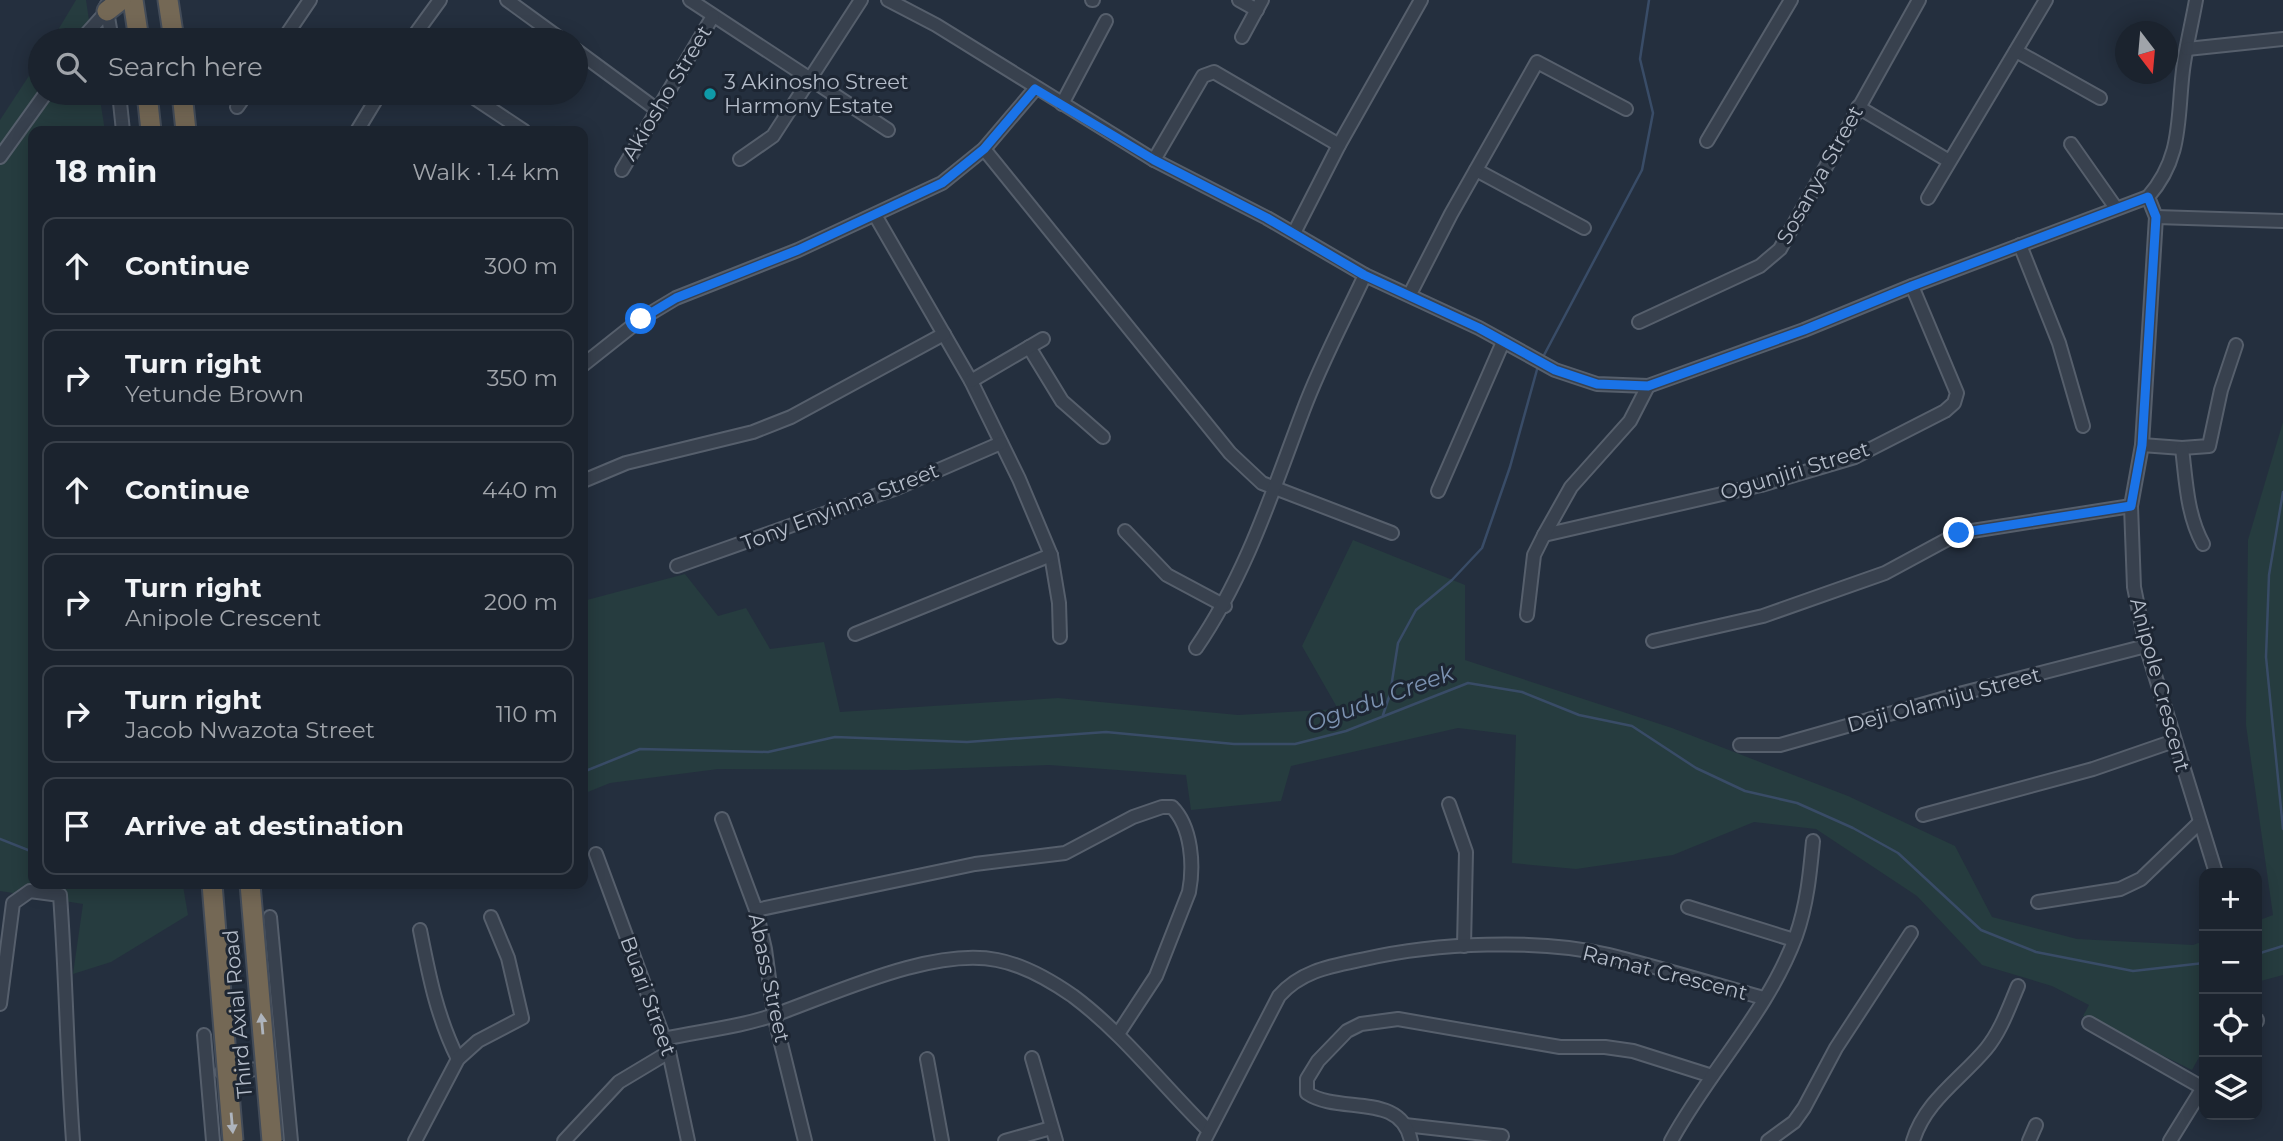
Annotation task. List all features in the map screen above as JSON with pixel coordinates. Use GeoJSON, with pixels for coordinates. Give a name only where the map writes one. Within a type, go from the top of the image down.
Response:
{"type":"FeatureCollection","features":[{"type":"Feature","properties":{"kind":"highway"},"geometry":{"type":"LineString","coordinates":[[133,0],[137,28]]}},
{"type":"Feature","properties":{"kind":"highway"},"geometry":{"type":"LineString","coordinates":[[168,0],[172,28]]}},
{"type":"Feature","properties":{"kind":"highway"},"geometry":{"type":"LineString","coordinates":[[148,105],[150,126]]}},
{"type":"Feature","properties":{"kind":"highway"},"geometry":{"type":"LineString","coordinates":[[184,105],[186,126]]}},
{"type":"Feature","properties":{"kind":"highway","name":"Third Axial Road"},"geometry":{"type":"LineString","coordinates":[[212,889],[233,1141]]}},
{"type":"Feature","properties":{"kind":"highway","name":"Third Axial Road"},"geometry":{"type":"LineString","coordinates":[[250,889],[272,1141]]}},
{"type":"Feature","properties":{"kind":"street"},"geometry":{"type":"LineString","coordinates":[[291,28],[310,0]]}},
{"type":"Feature","properties":{"kind":"street"},"geometry":{"type":"LineString","coordinates":[[420,28],[440,0]]}},
{"type":"Feature","properties":{"kind":"street"},"geometry":{"type":"LineString","coordinates":[[507,0],[546,28]]}},
{"type":"Feature","properties":{"kind":"street"},"geometry":{"type":"LineString","coordinates":[[690,0],[888,130]]}},
{"type":"Feature","properties":{"kind":"street"},"geometry":{"type":"LineString","coordinates":[[740,159],[773,136],[861,0]]}},
{"type":"Feature","properties":{"kind":"street"},"geometry":{"type":"LineString","coordinates":[[888,0],[936,25],[1035,89],[1154,160],[1294,233],[1364,275],[1410,294],[1555,370],[1597,384],[1648,386],[1804,330],[2148,197],[2164,179],[2177,144],[2196,0]]}},
{"type":"Feature","properties":{"kind":"street"},"geometry":{"type":"LineString","coordinates":[[1239,0],[1259,5],[1242,37]]}},
{"type":"Feature","properties":{"kind":"street"},"geometry":{"type":"LineString","coordinates":[[1294,233],[1339,145],[1421,0]]}},
{"type":"Feature","properties":{"kind":"street"},"geometry":{"type":"LineString","coordinates":[[1707,141],[1791,0]]}},
{"type":"Feature","properties":{"kind":"street","name":"Sosanya Street"},"geometry":{"type":"LineString","coordinates":[[1639,322],[1760,266],[1780,249],[1919,0]]}},
{"type":"Feature","properties":{"kind":"street"},"geometry":{"type":"LineString","coordinates":[[1928,198],[2046,0]]}},
{"type":"Feature","properties":{"kind":"street"},"geometry":{"type":"LineString","coordinates":[[91,28],[111,4]]}},
{"type":"Feature","properties":{"kind":"street"},"geometry":{"type":"LineString","coordinates":[[111,4],[112,28]]}},
{"type":"Feature","properties":{"kind":"street","name":"Akiosho Street"},"geometry":{"type":"LineString","coordinates":[[622,170],[713,16]]}},
{"type":"Feature","properties":{"kind":"street"},"geometry":{"type":"LineString","coordinates":[[1062,104],[1106,21]]}},
{"type":"Feature","properties":{"kind":"street"},"geometry":{"type":"LineString","coordinates":[[2188,49],[2283,39]]}},
{"type":"Feature","properties":{"kind":"street"},"geometry":{"type":"LineString","coordinates":[[2016,51],[2100,98]]}},
{"type":"Feature","properties":{"kind":"street"},"geometry":{"type":"LineString","coordinates":[[588,59],[656,109]]}},
{"type":"Feature","properties":{"kind":"street"},"geometry":{"type":"LineString","coordinates":[[1410,294],[1476,170],[1538,62],[1626,108]]}},
{"type":"Feature","properties":{"kind":"street"},"geometry":{"type":"LineString","coordinates":[[1154,160],[1203,76],[1214,72],[1339,145]]}},
{"type":"Feature","properties":{"kind":"street"},"geometry":{"type":"LineString","coordinates":[[588,361],[641,319],[676,298],[798,250],[942,183],[984,149],[1035,89]]}},
{"type":"Feature","properties":{"kind":"street"},"geometry":{"type":"LineString","coordinates":[[0,157],[37,105]]}},
{"type":"Feature","properties":{"kind":"street"},"geometry":{"type":"LineString","coordinates":[[120,105],[122,126]]}},
{"type":"Feature","properties":{"kind":"street"},"geometry":{"type":"LineString","coordinates":[[360,126],[373,105]]}},
{"type":"Feature","properties":{"kind":"street"},"geometry":{"type":"LineString","coordinates":[[485,105],[516,126]]}},
{"type":"Feature","properties":{"kind":"street"},"geometry":{"type":"LineString","coordinates":[[1858,107],[1950,161]]}},
{"type":"Feature","properties":{"kind":"street"},"geometry":{"type":"LineString","coordinates":[[2071,144],[2116,208]]}},
{"type":"Feature","properties":{"kind":"street"},"geometry":{"type":"LineString","coordinates":[[984,149],[1230,453],[1262,483],[1392,533]]}},
{"type":"Feature","properties":{"kind":"street"},"geometry":{"type":"LineString","coordinates":[[1476,170],[1584,228]]}},
{"type":"Feature","properties":{"kind":"street","name":"Anipole Crescent"},"geometry":{"type":"LineString","coordinates":[[2148,197],[2156,217],[2142,445],[2131,506],[2134,587],[2147,646],[2174,741],[2198,824],[2214,868]]}},
{"type":"Feature","properties":{"kind":"street"},"geometry":{"type":"LineString","coordinates":[[875,215],[971,381],[1051,555],[1059,603],[1060,637]]}},
{"type":"Feature","properties":{"kind":"street"},"geometry":{"type":"LineString","coordinates":[[2156,217],[2283,220]]}},
{"type":"Feature","properties":{"kind":"street"},"geometry":{"type":"LineString","coordinates":[[2020,245],[2059,343],[2083,426]]}},
{"type":"Feature","properties":{"kind":"street"},"geometry":{"type":"LineString","coordinates":[[1196,648],[1225,606],[1276,489],[1303,409],[1364,275]]}},
{"type":"Feature","properties":{"kind":"street","name":"Ogunjiri Street"},"geometry":{"type":"LineString","coordinates":[[1544,535],[1761,485],[1855,457],[1945,411],[1954,403],[1957,393],[1912,286]]}},
{"type":"Feature","properties":{"kind":"street"},"geometry":{"type":"LineString","coordinates":[[588,479],[626,463],[752,432],[791,417],[944,334]]}},
{"type":"Feature","properties":{"kind":"street"},"geometry":{"type":"LineString","coordinates":[[971,381],[1043,338]]}},
{"type":"Feature","properties":{"kind":"street"},"geometry":{"type":"LineString","coordinates":[[1438,491],[1506,344]]}},
{"type":"Feature","properties":{"kind":"street"},"geometry":{"type":"LineString","coordinates":[[2142,445],[2182,448],[2209,446],[2221,390],[2236,345]]}},
{"type":"Feature","properties":{"kind":"street"},"geometry":{"type":"LineString","coordinates":[[1029,347],[1062,401],[1103,438]]}},
{"type":"Feature","properties":{"kind":"street"},"geometry":{"type":"LineString","coordinates":[[1527,615],[1534,555],[1544,535],[1572,487],[1630,421],[1648,386]]}},
{"type":"Feature","properties":{"kind":"street","name":"Tony Enyinna Street"},"geometry":{"type":"LineString","coordinates":[[677,566],[897,488],[1001,443]]}},
{"type":"Feature","properties":{"kind":"street"},"geometry":{"type":"LineString","coordinates":[[2182,448],[2189,506],[2194,528],[2203,544]]}},
{"type":"Feature","properties":{"kind":"street"},"geometry":{"type":"LineString","coordinates":[[1653,641],[1776,612],[1885,573],[1959,533],[2131,506]]}},
{"type":"Feature","properties":{"kind":"street"},"geometry":{"type":"LineString","coordinates":[[1125,531],[1159,569],[1225,606]]}},
{"type":"Feature","properties":{"kind":"street"},"geometry":{"type":"LineString","coordinates":[[855,634],[1051,555]]}},
{"type":"Feature","properties":{"kind":"street","name":"Deji Olamiju Street"},"geometry":{"type":"LineString","coordinates":[[1741,745],[1780,745],[1963,693],[2147,646]]}},
{"type":"Feature","properties":{"kind":"street"},"geometry":{"type":"LineString","coordinates":[[1923,816],[2093,769],[2174,741]]}},
{"type":"Feature","properties":{"kind":"street"},"geometry":{"type":"LineString","coordinates":[[1449,804],[1466,852],[1464,946]]}},
{"type":"Feature","properties":{"kind":"street"},"geometry":{"type":"LineString","coordinates":[[756,911],[975,864],[1065,853],[1133,817],[1162,807],[1172,807],[1184,823],[1187,835],[1192,877],[1189,892],[1156,976],[1118,1034]]}},
{"type":"Feature","properties":{"kind":"street","name":"Abass Street"},"geometry":{"type":"LineString","coordinates":[[722,819],[756,911],[765,949],[774,1015],[806,1141]]}},
{"type":"Feature","properties":{"kind":"street"},"geometry":{"type":"LineString","coordinates":[[2038,902],[2120,889],[2141,880],[2198,824]]}},
{"type":"Feature","properties":{"kind":"street"},"geometry":{"type":"LineString","coordinates":[[1671,1141],[1764,998],[1794,940],[1808,882],[1813,841]]}},
{"type":"Feature","properties":{"kind":"street","name":"Buari Street"},"geometry":{"type":"LineString","coordinates":[[596,854],[669,1052],[688,1141]]}},
{"type":"Feature","properties":{"kind":"street"},"geometry":{"type":"LineString","coordinates":[[0,1004],[13,903],[30,891],[60,895],[66,978],[65,1038],[73,1141]]}},
{"type":"Feature","properties":{"kind":"street"},"geometry":{"type":"LineString","coordinates":[[1688,907],[1794,940]]}},
{"type":"Feature","properties":{"kind":"street"},"geometry":{"type":"LineString","coordinates":[[270,917],[291,1141]]}},
{"type":"Feature","properties":{"kind":"street"},"geometry":{"type":"LineString","coordinates":[[415,1141],[458,1059],[478,1041],[522,1018],[508,958],[491,917]]}},
{"type":"Feature","properties":{"kind":"street"},"geometry":{"type":"LineString","coordinates":[[420,930],[441,1025],[458,1059]]}},
{"type":"Feature","properties":{"kind":"street"},"geometry":{"type":"LineString","coordinates":[[1768,1141],[1794,1122],[1804,1108],[1830,1059],[1911,933]]}},
{"type":"Feature","properties":{"kind":"street","name":"Ramat Crescent"},"geometry":{"type":"LineString","coordinates":[[1206,1136],[1279,996],[1289,984],[1314,971],[1399,951],[1464,946],[1577,950],[1609,955],[1764,998]]}},
{"type":"Feature","properties":{"kind":"street"},"geometry":{"type":"LineString","coordinates":[[663,1039],[774,1015],[884,976],[946,962],[994,959],[1017,964],[1042,977],[1070,994],[1118,1034],[1206,1136]]}},
{"type":"Feature","properties":{"kind":"street"},"geometry":{"type":"LineString","coordinates":[[1913,1141],[1923,1118],[1939,1097],[1986,1049],[2018,986]]}},
{"type":"Feature","properties":{"kind":"street"},"geometry":{"type":"LineString","coordinates":[[1411,1141],[1405,1125],[1397,1115],[1307,1093],[1307,1079],[1318,1061],[1333,1043],[1361,1024],[1398,1019],[1560,1047],[1605,1046],[1657,1057],[1712,1076]]}},
{"type":"Feature","properties":{"kind":"street"},"geometry":{"type":"LineString","coordinates":[[2089,1023],[2199,1084]]}},
{"type":"Feature","properties":{"kind":"street"},"geometry":{"type":"LineString","coordinates":[[204,1035],[213,1141]]}},
{"type":"Feature","properties":{"kind":"street"},"geometry":{"type":"LineString","coordinates":[[564,1141],[619,1082],[669,1052]]}},
{"type":"Feature","properties":{"kind":"street"},"geometry":{"type":"LineString","coordinates":[[1032,1058],[1056,1141]]}},
{"type":"Feature","properties":{"kind":"street"},"geometry":{"type":"LineString","coordinates":[[927,1059],[942,1141]]}},
{"type":"Feature","properties":{"kind":"street"},"geometry":{"type":"LineString","coordinates":[[208,1078],[240,1068],[284,1070]]}},
{"type":"Feature","properties":{"kind":"street"},"geometry":{"type":"LineString","coordinates":[[2169,1141],[2199,1095]]}},
{"type":"Feature","properties":{"kind":"street"},"geometry":{"type":"LineString","coordinates":[[1405,1125],[1502,1136]]}},
{"type":"Feature","properties":{"kind":"street"},"geometry":{"type":"LineString","coordinates":[[2029,1141],[2036,1125]]}},
{"type":"Feature","properties":{"kind":"street"},"geometry":{"type":"LineString","coordinates":[[1005,1141],[1051,1128]]}},
{"type":"Feature","properties":{"kind":"green space"},"geometry":{"type":"Polygon","coordinates":[[[76,0],[86,0],[90,28],[59,28],[76,0]]]}},
{"type":"Feature","properties":{"kind":"green space"},"geometry":{"type":"Polygon","coordinates":[[[28,77],[28,105],[101,105],[104,126],[28,126],[28,889],[184,889],[188,915],[111,962],[73,974],[83,904],[0,891],[0,120],[28,77]]]}},
{"type":"Feature","properties":{"kind":"green space"},"geometry":{"type":"Polygon","coordinates":[[[2283,422],[2283,975],[2262,981],[2262,919],[2273,915],[2246,725],[2248,540],[2283,422]]]}},
{"type":"Feature","properties":{"kind":"green space"},"geometry":{"type":"Polygon","coordinates":[[[1353,540],[1465,585],[1465,660],[1672,728],[1848,796],[1955,846],[1992,917],[2077,939],[2193,945],[2199,943],[2199,1057],[2192,1070],[2083,1016],[2089,1005],[2052,986],[1982,965],[1917,896],[1816,829],[1754,822],[1673,855],[1576,869],[1512,863],[1516,735],[1458,728],[1291,766],[1281,801],[1191,810],[1186,775],[1049,765],[907,770],[718,769],[610,783],[588,792],[588,600],[685,574],[718,616],[746,608],[770,649],[824,642],[840,712],[1058,698],[1238,715],[1338,709],[1302,646],[1353,540]]]}},
{"type":"Feature","properties":{"kind":"waterway"},"geometry":{"type":"LineString","coordinates":[[1543,357],[1642,170],[1653,113],[1640,59],[1649,0]]}},
{"type":"Feature","properties":{"kind":"waterway"},"geometry":{"type":"LineString","coordinates":[[1383,715],[1390,694],[1398,643],[1416,610],[1452,580],[1482,548],[1510,467],[1538,366]]}},
{"type":"Feature","properties":{"kind":"waterway"},"geometry":{"type":"LineString","coordinates":[[2283,492],[2269,575],[2266,657],[2283,829]]}},
{"type":"Feature","properties":{"kind":"waterway","name":"Ogudu Creek"},"geometry":{"type":"LineString","coordinates":[[588,770],[640,749],[768,752],[835,737],[967,742],[1106,732],[1234,744],[1295,744],[1346,731],[1468,683],[1522,692],[1579,715],[1632,726],[1696,768],[1745,791],[1797,803],[1853,828],[1898,853],[1981,930],[2036,952],[2133,971],[2199,964]]}},
{"type":"Feature","properties":{"kind":"waterway","name":"Ogudu Creek"},"geometry":{"type":"LineString","coordinates":[[0,839],[28,850]]}},
{"type":"Feature","properties":{"kind":"waterway","name":"Ogudu Creek"},"geometry":{"type":"LineString","coordinates":[[2262,952],[2283,946]]}},
{"type":"Feature","properties":{"kind":"place","name":"3 Akinosho Street Harmony Estate"},"geometry":{"type":"Point","coordinates":[710,94]}},
{"type":"Feature","properties":{"kind":"route"},"geometry":{"type":"LineString","coordinates":[[641,319],[676,298],[798,250],[942,183],[984,149],[1035,89],[1154,160],[1267,218],[1364,275],[1479,328],[1555,370],[1597,384],[1648,386],[1804,330],[2148,197],[2156,217],[2142,445],[2131,506],[1959,533]]}}]}
